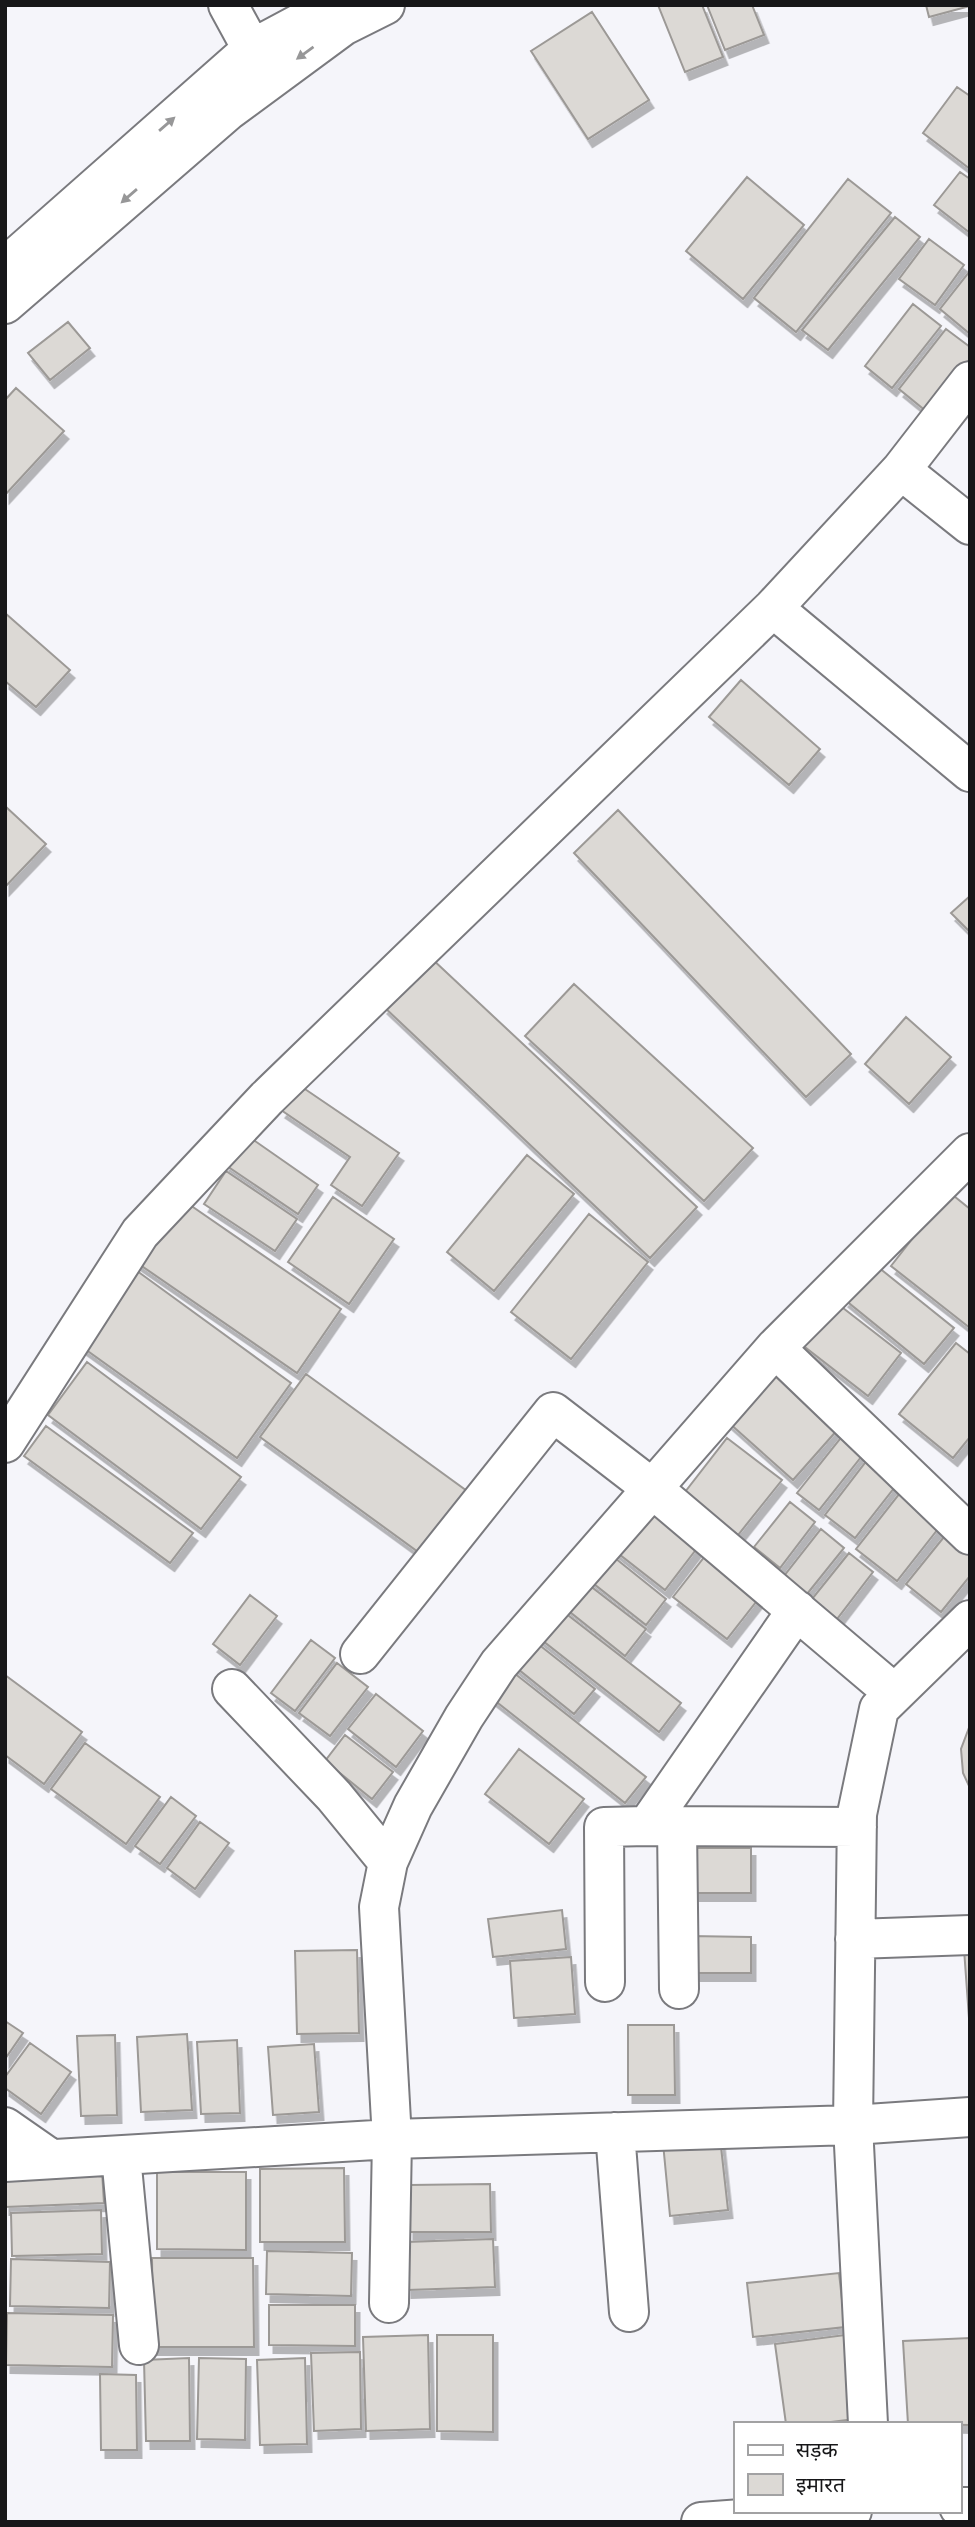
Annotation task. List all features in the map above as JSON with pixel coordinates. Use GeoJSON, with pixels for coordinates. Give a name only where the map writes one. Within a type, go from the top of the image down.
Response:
{"type":"FeatureCollection","features":[{"type":"Feature","properties":{"kind":"street"},"geometry":{"type":"LineString","coordinates":[[229,5],[262,63]]}},
{"type":"Feature","properties":{"kind":"street"},"geometry":{"type":"LineString","coordinates":[[5,267],[334,5]]}},
{"type":"Feature","properties":{"kind":"street"},"geometry":{"type":"LineString","coordinates":[[5,304],[229,110],[262,63],[385,5]]}},
{"type":"Feature","properties":{"kind":"street"},"geometry":{"type":"LineString","coordinates":[[5,1443],[140,1233],[160,1209],[267,1098],[773,608],[901,470],[970,381]]}},
{"type":"Feature","properties":{"kind":"street"},"geometry":{"type":"LineString","coordinates":[[901,470],[970,525]]}},
{"type":"Feature","properties":{"kind":"street"},"geometry":{"type":"LineString","coordinates":[[773,608],[970,772]]}},
{"type":"Feature","properties":{"kind":"street"},"geometry":{"type":"LineString","coordinates":[[389,2303],[392,2139],[379,1907],[388,1862],[413,1806],[464,1717],[499,1664],[775,1349],[970,1153]]}},
{"type":"Feature","properties":{"kind":"street"},"geometry":{"type":"LineString","coordinates":[[775,1349],[970,1535]]}},
{"type":"Feature","properties":{"kind":"street"},"geometry":{"type":"LineString","coordinates":[[360,1654],[554,1412],[653,1489],[894,1693]]}},
{"type":"Feature","properties":{"kind":"street"},"geometry":{"type":"LineString","coordinates":[[679,1989],[662,1827],[797,1610]]}},
{"type":"Feature","properties":{"kind":"street"},"geometry":{"type":"LineString","coordinates":[[868,2422],[853,2125],[857,1814],[879,1709],[970,1620]]}},
{"type":"Feature","properties":{"kind":"street"},"geometry":{"type":"LineString","coordinates":[[232,1689],[334,1796],[388,1862]]}},
{"type":"Feature","properties":{"kind":"street"},"geometry":{"type":"LineString","coordinates":[[605,1982],[604,1827],[857,1828]]}},
{"type":"Feature","properties":{"kind":"street"},"geometry":{"type":"LineString","coordinates":[[855,1939],[970,1935]]}},
{"type":"Feature","properties":{"kind":"street"},"geometry":{"type":"LineString","coordinates":[[5,2162],[392,2139],[853,2125],[970,2117]]}},
{"type":"Feature","properties":{"kind":"street"},"geometry":{"type":"LineString","coordinates":[[5,2127],[51,2159]]}},
{"type":"Feature","properties":{"kind":"street"},"geometry":{"type":"LineString","coordinates":[[615,2132],[629,2312]]}},
{"type":"Feature","properties":{"kind":"street"},"geometry":{"type":"LineString","coordinates":[[121,2156],[139,2345]]}},
{"type":"Feature","properties":{"kind":"street"},"geometry":{"type":"LineString","coordinates":[[701,2522],[825,2513]]}},
{"type":"Feature","properties":{"kind":"building"},"geometry":{"type":"Polygon","coordinates":[[[658,5],[702,5],[723,57],[685,72],[658,5]]]}},
{"type":"Feature","properties":{"kind":"building"},"geometry":{"type":"Polygon","coordinates":[[[707,5],[752,5],[764,35],[725,50],[707,5]]]}},
{"type":"Feature","properties":{"kind":"building"},"geometry":{"type":"Polygon","coordinates":[[[926,5],[970,5],[970,6],[929,17],[926,5]]]}},
{"type":"Feature","properties":{"kind":"building"},"geometry":{"type":"Polygon","coordinates":[[[592,12],[649,100],[588,139],[531,51],[592,12]]]}},
{"type":"Feature","properties":{"kind":"building"},"geometry":{"type":"Polygon","coordinates":[[[957,87],[970,96],[970,169],[923,133],[957,87]]]}},
{"type":"Feature","properties":{"kind":"building"},"geometry":{"type":"Polygon","coordinates":[[[960,172],[970,179],[970,233],[934,205],[960,172]]]}},
{"type":"Feature","properties":{"kind":"building"},"geometry":{"type":"Polygon","coordinates":[[[747,177],[804,225],[743,299],[686,251],[747,177]]]}},
{"type":"Feature","properties":{"kind":"building"},"geometry":{"type":"Polygon","coordinates":[[[848,179],[891,213],[796,332],[754,298],[848,179]]]}},
{"type":"Feature","properties":{"kind":"building"},"geometry":{"type":"Polygon","coordinates":[[[895,217],[920,237],[828,350],[802,330],[895,217]]]}},
{"type":"Feature","properties":{"kind":"building"},"geometry":{"type":"Polygon","coordinates":[[[929,239],[964,265],[935,305],[899,279],[929,239]]]}},
{"type":"Feature","properties":{"kind":"building"},"geometry":{"type":"Polygon","coordinates":[[[970,271],[970,334],[940,309],[970,271]]]}},
{"type":"Feature","properties":{"kind":"building"},"geometry":{"type":"Polygon","coordinates":[[[913,304],[941,326],[892,388],[865,366],[913,304]]]}},
{"type":"Feature","properties":{"kind":"building"},"geometry":{"type":"Polygon","coordinates":[[[68,322],[90,348],[50,380],[28,353],[68,322]]]}},
{"type":"Feature","properties":{"kind":"building"},"geometry":{"type":"Polygon","coordinates":[[[946,329],[970,347],[970,368],[932,416],[899,389],[946,329]]]}},
{"type":"Feature","properties":{"kind":"building"},"geometry":{"type":"Polygon","coordinates":[[[16,388],[64,431],[5,495],[5,400],[16,388]]]}},
{"type":"Feature","properties":{"kind":"building"},"geometry":{"type":"Polygon","coordinates":[[[5,613],[70,670],[36,707],[5,681],[5,613]]]}},
{"type":"Feature","properties":{"kind":"building"},"geometry":{"type":"Polygon","coordinates":[[[741,680],[820,749],[789,785],[709,717],[741,680]]]}},
{"type":"Feature","properties":{"kind":"building"},"geometry":{"type":"Polygon","coordinates":[[[5,806],[46,844],[5,887],[5,806]]]}},
{"type":"Feature","properties":{"kind":"building"},"geometry":{"type":"Polygon","coordinates":[[[618,810],[851,1054],[806,1097],[574,853],[618,810]]]}},
{"type":"Feature","properties":{"kind":"building"},"geometry":{"type":"Polygon","coordinates":[[[970,896],[970,932],[951,913],[970,896]]]}},
{"type":"Feature","properties":{"kind":"building"},"geometry":{"type":"Polygon","coordinates":[[[430,957],[697,1207],[650,1258],[383,1006],[430,957]]]}},
{"type":"Feature","properties":{"kind":"building"},"geometry":{"type":"Polygon","coordinates":[[[574,984],[753,1148],[704,1201],[525,1036],[574,984]]]}},
{"type":"Feature","properties":{"kind":"building"},"geometry":{"type":"Polygon","coordinates":[[[906,1017],[951,1057],[909,1104],[865,1064],[906,1017]]]}},
{"type":"Feature","properties":{"kind":"building"},"geometry":{"type":"Polygon","coordinates":[[[299,1085],[399,1153],[362,1206],[331,1185],[350,1157],[281,1110],[299,1085]]]}},
{"type":"Feature","properties":{"kind":"building"},"geometry":{"type":"Polygon","coordinates":[[[245,1134],[318,1185],[298,1214],[224,1164],[245,1134]]]}},
{"type":"Feature","properties":{"kind":"building"},"geometry":{"type":"Polygon","coordinates":[[[527,1155],[574,1194],[494,1291],[447,1252],[527,1155]]]}},
{"type":"Feature","properties":{"kind":"building"},"geometry":{"type":"Polygon","coordinates":[[[226,1171],[297,1219],[275,1251],[204,1204],[226,1171]]]}},
{"type":"Feature","properties":{"kind":"building"},"geometry":{"type":"Polygon","coordinates":[[[949,1192],[970,1209],[970,1328],[891,1266],[949,1192]]]}},
{"type":"Feature","properties":{"kind":"building"},"geometry":{"type":"Polygon","coordinates":[[[177,1196],[341,1309],[297,1373],[133,1260],[177,1196]]]}},
{"type":"Feature","properties":{"kind":"building"},"geometry":{"type":"Polygon","coordinates":[[[333,1197],[394,1239],[349,1304],[288,1262],[333,1197]]]}},
{"type":"Feature","properties":{"kind":"building"},"geometry":{"type":"Polygon","coordinates":[[[589,1214],[648,1262],[571,1359],[511,1312],[589,1214]]]}},
{"type":"Feature","properties":{"kind":"building"},"geometry":{"type":"Polygon","coordinates":[[[873,1263],[954,1328],[924,1364],[844,1299],[873,1263]]]}},
{"type":"Feature","properties":{"kind":"building"},"geometry":{"type":"Polygon","coordinates":[[[133,1268],[291,1383],[237,1458],[78,1344],[133,1268]]]}},
{"type":"Feature","properties":{"kind":"building"},"geometry":{"type":"Polygon","coordinates":[[[834,1301],[901,1353],[868,1396],[801,1344],[834,1301]]]}},
{"type":"Feature","properties":{"kind":"building"},"geometry":{"type":"Polygon","coordinates":[[[956,1343],[970,1354],[970,1437],[953,1458],[899,1414],[956,1343]]]}},
{"type":"Feature","properties":{"kind":"building"},"geometry":{"type":"Polygon","coordinates":[[[87,1362],[241,1477],[201,1529],[48,1415],[87,1362]]]}},
{"type":"Feature","properties":{"kind":"building"},"geometry":{"type":"Polygon","coordinates":[[[773,1371],[839,1428],[793,1480],[728,1422],[773,1371]]]}},
{"type":"Feature","properties":{"kind":"building"},"geometry":{"type":"Polygon","coordinates":[[[306,1374],[467,1491],[421,1554],[260,1437],[306,1374]]]}},
{"type":"Feature","properties":{"kind":"building"},"geometry":{"type":"Polygon","coordinates":[[[46,1426],[193,1533],[170,1563],[24,1456],[46,1426]]]}},
{"type":"Feature","properties":{"kind":"building"},"geometry":{"type":"Polygon","coordinates":[[[844,1434],[865,1452],[819,1510],[797,1493],[844,1434]]]}},
{"type":"Feature","properties":{"kind":"building"},"geometry":{"type":"Polygon","coordinates":[[[727,1438],[782,1480],[738,1535],[685,1492],[727,1438]]]}},
{"type":"Feature","properties":{"kind":"building"},"geometry":{"type":"Polygon","coordinates":[[[868,1459],[898,1483],[855,1538],[825,1515],[868,1459]]]}},
{"type":"Feature","properties":{"kind":"building"},"geometry":{"type":"Polygon","coordinates":[[[904,1488],[945,1520],[897,1581],[856,1549],[904,1488]]]}},
{"type":"Feature","properties":{"kind":"building"},"geometry":{"type":"Polygon","coordinates":[[[647,1500],[701,1543],[665,1590],[610,1547],[647,1500]]]}},
{"type":"Feature","properties":{"kind":"building"},"geometry":{"type":"Polygon","coordinates":[[[790,1502],[815,1522],[780,1568],[754,1547],[790,1502]]]}},
{"type":"Feature","properties":{"kind":"building"},"geometry":{"type":"Polygon","coordinates":[[[952,1527],[970,1541],[970,1576],[941,1612],[906,1584],[952,1527]]]}},
{"type":"Feature","properties":{"kind":"building"},"geometry":{"type":"Polygon","coordinates":[[[821,1529],[844,1548],[807,1594],[784,1576],[821,1529]]]}},
{"type":"Feature","properties":{"kind":"building"},"geometry":{"type":"Polygon","coordinates":[[[709,1551],[763,1593],[727,1639],[673,1597],[709,1551]]]}},
{"type":"Feature","properties":{"kind":"building"},"geometry":{"type":"Polygon","coordinates":[[[849,1553],[873,1572],[837,1619],[812,1599],[849,1553]]]}},
{"type":"Feature","properties":{"kind":"building"},"geometry":{"type":"Polygon","coordinates":[[[610,1554],[666,1599],[646,1625],[589,1580],[610,1554]]]}},
{"type":"Feature","properties":{"kind":"building"},"geometry":{"type":"Polygon","coordinates":[[[585,1582],[646,1629],[625,1656],[565,1608],[585,1582]]]}},
{"type":"Feature","properties":{"kind":"building"},"geometry":{"type":"Polygon","coordinates":[[[250,1595],[277,1616],[240,1665],[213,1644],[250,1595]]]}},
{"type":"Feature","properties":{"kind":"building"},"geometry":{"type":"Polygon","coordinates":[[[560,1609],[681,1703],[659,1732],[538,1637],[560,1609]]]}},
{"type":"Feature","properties":{"kind":"building"},"geometry":{"type":"Polygon","coordinates":[[[311,1640],[335,1658],[295,1711],[271,1693],[311,1640]]]}},
{"type":"Feature","properties":{"kind":"building"},"geometry":{"type":"Polygon","coordinates":[[[533,1640],[595,1689],[574,1714],[513,1665],[533,1640]]]}},
{"type":"Feature","properties":{"kind":"building"},"geometry":{"type":"Polygon","coordinates":[[[337,1663],[368,1687],[330,1736],[299,1713],[337,1663]]]}},
{"type":"Feature","properties":{"kind":"building"},"geometry":{"type":"Polygon","coordinates":[[[509,1669],[646,1777],[625,1803],[489,1696],[509,1669]]]}},
{"type":"Feature","properties":{"kind":"building"},"geometry":{"type":"Polygon","coordinates":[[[5,1675],[82,1732],[44,1784],[5,1755],[5,1675]]]}},
{"type":"Feature","properties":{"kind":"building"},"geometry":{"type":"Polygon","coordinates":[[[376,1694],[423,1731],[396,1767],[348,1729],[376,1694]]]}},
{"type":"Feature","properties":{"kind":"building"},"geometry":{"type":"Polygon","coordinates":[[[970,1725],[970,1788],[963,1773],[961,1749],[970,1725]]]}},
{"type":"Feature","properties":{"kind":"building"},"geometry":{"type":"Polygon","coordinates":[[[345,1735],[393,1772],[372,1799],[325,1761],[345,1735]]]}},
{"type":"Feature","properties":{"kind":"building"},"geometry":{"type":"Polygon","coordinates":[[[85,1743],[160,1797],[126,1844],[51,1789],[85,1743]]]}},
{"type":"Feature","properties":{"kind":"building"},"geometry":{"type":"Polygon","coordinates":[[[519,1749],[584,1799],[549,1844],[485,1794],[519,1749]]]}},
{"type":"Feature","properties":{"kind":"building"},"geometry":{"type":"Polygon","coordinates":[[[171,1797],[196,1816],[160,1864],[135,1846],[171,1797]]]}},
{"type":"Feature","properties":{"kind":"building"},"geometry":{"type":"Polygon","coordinates":[[[200,1822],[229,1843],[195,1889],[167,1868],[200,1822]]]}},
{"type":"Feature","properties":{"kind":"building"},"geometry":{"type":"Polygon","coordinates":[[[688,1848],[751,1848],[751,1893],[688,1893],[688,1848]]]}},
{"type":"Feature","properties":{"kind":"building"},"geometry":{"type":"Polygon","coordinates":[[[562,1910],[566,1949],[493,1957],[488,1919],[562,1910]]]}},
{"type":"Feature","properties":{"kind":"building"},"geometry":{"type":"Polygon","coordinates":[[[690,1936],[751,1937],[751,1973],[690,1973],[690,1936]]]}},
{"type":"Feature","properties":{"kind":"building"},"geometry":{"type":"Polygon","coordinates":[[[970,1948],[970,2018],[969,2018],[964,1949],[970,1948]]]}},
{"type":"Feature","properties":{"kind":"building"},"geometry":{"type":"Polygon","coordinates":[[[357,1950],[359,2033],[297,2034],[295,1951],[357,1950]]]}},
{"type":"Feature","properties":{"kind":"building"},"geometry":{"type":"Polygon","coordinates":[[[571,1957],[575,2014],[514,2018],[510,1961],[571,1957]]]}},
{"type":"Feature","properties":{"kind":"building"},"geometry":{"type":"Polygon","coordinates":[[[5,2021],[23,2033],[5,2059],[5,2021]]]}},
{"type":"Feature","properties":{"kind":"building"},"geometry":{"type":"Polygon","coordinates":[[[628,2025],[674,2025],[675,2095],[628,2095],[628,2025]]]}},
{"type":"Feature","properties":{"kind":"building"},"geometry":{"type":"Polygon","coordinates":[[[187,2034],[192,2110],[141,2112],[137,2037],[187,2034]]]}},
{"type":"Feature","properties":{"kind":"building"},"geometry":{"type":"Polygon","coordinates":[[[115,2035],[117,2115],[81,2116],[77,2036],[115,2035]]]}},
{"type":"Feature","properties":{"kind":"building"},"geometry":{"type":"Polygon","coordinates":[[[237,2040],[240,2113],[201,2114],[197,2042],[237,2040]]]}},
{"type":"Feature","properties":{"kind":"building"},"geometry":{"type":"Polygon","coordinates":[[[30,2043],[71,2072],[41,2114],[5,2088],[5,2077],[30,2043]]]}},
{"type":"Feature","properties":{"kind":"building"},"geometry":{"type":"Polygon","coordinates":[[[314,2044],[319,2112],[273,2115],[268,2047],[314,2044]]]}},
{"type":"Feature","properties":{"kind":"building"},"geometry":{"type":"Polygon","coordinates":[[[720,2138],[728,2210],[670,2216],[663,2143],[720,2138]]]}},
{"type":"Feature","properties":{"kind":"building"},"geometry":{"type":"Polygon","coordinates":[[[344,2168],[345,2242],[260,2242],[260,2169],[344,2168]]]}},
{"type":"Feature","properties":{"kind":"building"},"geometry":{"type":"Polygon","coordinates":[[[102,2171],[104,2203],[5,2207],[5,2175],[102,2171]]]}},
{"type":"Feature","properties":{"kind":"building"},"geometry":{"type":"Polygon","coordinates":[[[157,2172],[246,2172],[246,2250],[157,2249],[157,2172]]]}},
{"type":"Feature","properties":{"kind":"building"},"geometry":{"type":"Polygon","coordinates":[[[490,2184],[491,2232],[409,2232],[409,2185],[490,2184]]]}},
{"type":"Feature","properties":{"kind":"building"},"geometry":{"type":"Polygon","coordinates":[[[101,2210],[102,2254],[12,2256],[11,2213],[101,2210]]]}},
{"type":"Feature","properties":{"kind":"building"},"geometry":{"type":"Polygon","coordinates":[[[493,2239],[495,2287],[407,2290],[406,2242],[493,2239]]]}},
{"type":"Feature","properties":{"kind":"building"},"geometry":{"type":"Polygon","coordinates":[[[267,2251],[352,2253],[351,2296],[266,2294],[267,2251]]]}},
{"type":"Feature","properties":{"kind":"building"},"geometry":{"type":"Polygon","coordinates":[[[152,2258],[253,2258],[254,2347],[153,2347],[152,2258]]]}},
{"type":"Feature","properties":{"kind":"building"},"geometry":{"type":"Polygon","coordinates":[[[11,2259],[110,2262],[109,2308],[10,2306],[11,2259]]]}},
{"type":"Feature","properties":{"kind":"building"},"geometry":{"type":"Polygon","coordinates":[[[839,2273],[845,2327],[753,2337],[747,2283],[839,2273]]]}},
{"type":"Feature","properties":{"kind":"building"},"geometry":{"type":"Polygon","coordinates":[[[269,2305],[355,2305],[355,2346],[269,2345],[269,2305]]]}},
{"type":"Feature","properties":{"kind":"building"},"geometry":{"type":"Polygon","coordinates":[[[7,2313],[113,2315],[112,2367],[6,2365],[7,2313]]]}},
{"type":"Feature","properties":{"kind":"building"},"geometry":{"type":"Polygon","coordinates":[[[428,2335],[430,2429],[366,2431],[363,2337],[428,2335]]]}},
{"type":"Feature","properties":{"kind":"building"},"geometry":{"type":"Polygon","coordinates":[[[437,2335],[493,2335],[493,2432],[437,2431],[437,2335]]]}},
{"type":"Feature","properties":{"kind":"building"},"geometry":{"type":"Polygon","coordinates":[[[845,2335],[855,2419],[786,2422],[775,2344],[845,2335]]]}},
{"type":"Feature","properties":{"kind":"building"},"geometry":{"type":"Polygon","coordinates":[[[970,2338],[970,2425],[961,2425],[961,2422],[908,2422],[903,2341],[970,2338]]]}},
{"type":"Feature","properties":{"kind":"building"},"geometry":{"type":"Polygon","coordinates":[[[360,2352],[361,2429],[314,2431],[311,2353],[360,2352]]]}},
{"type":"Feature","properties":{"kind":"building"},"geometry":{"type":"Polygon","coordinates":[[[189,2358],[190,2441],[146,2441],[144,2360],[189,2358]]]}},
{"type":"Feature","properties":{"kind":"building"},"geometry":{"type":"Polygon","coordinates":[[[199,2358],[246,2359],[245,2440],[197,2439],[199,2358]]]}},
{"type":"Feature","properties":{"kind":"building"},"geometry":{"type":"Polygon","coordinates":[[[305,2358],[307,2444],[260,2445],[257,2360],[305,2358]]]}},
{"type":"Feature","properties":{"kind":"building"},"geometry":{"type":"Polygon","coordinates":[[[100,2374],[136,2375],[137,2450],[101,2450],[100,2374]]]}}]}
